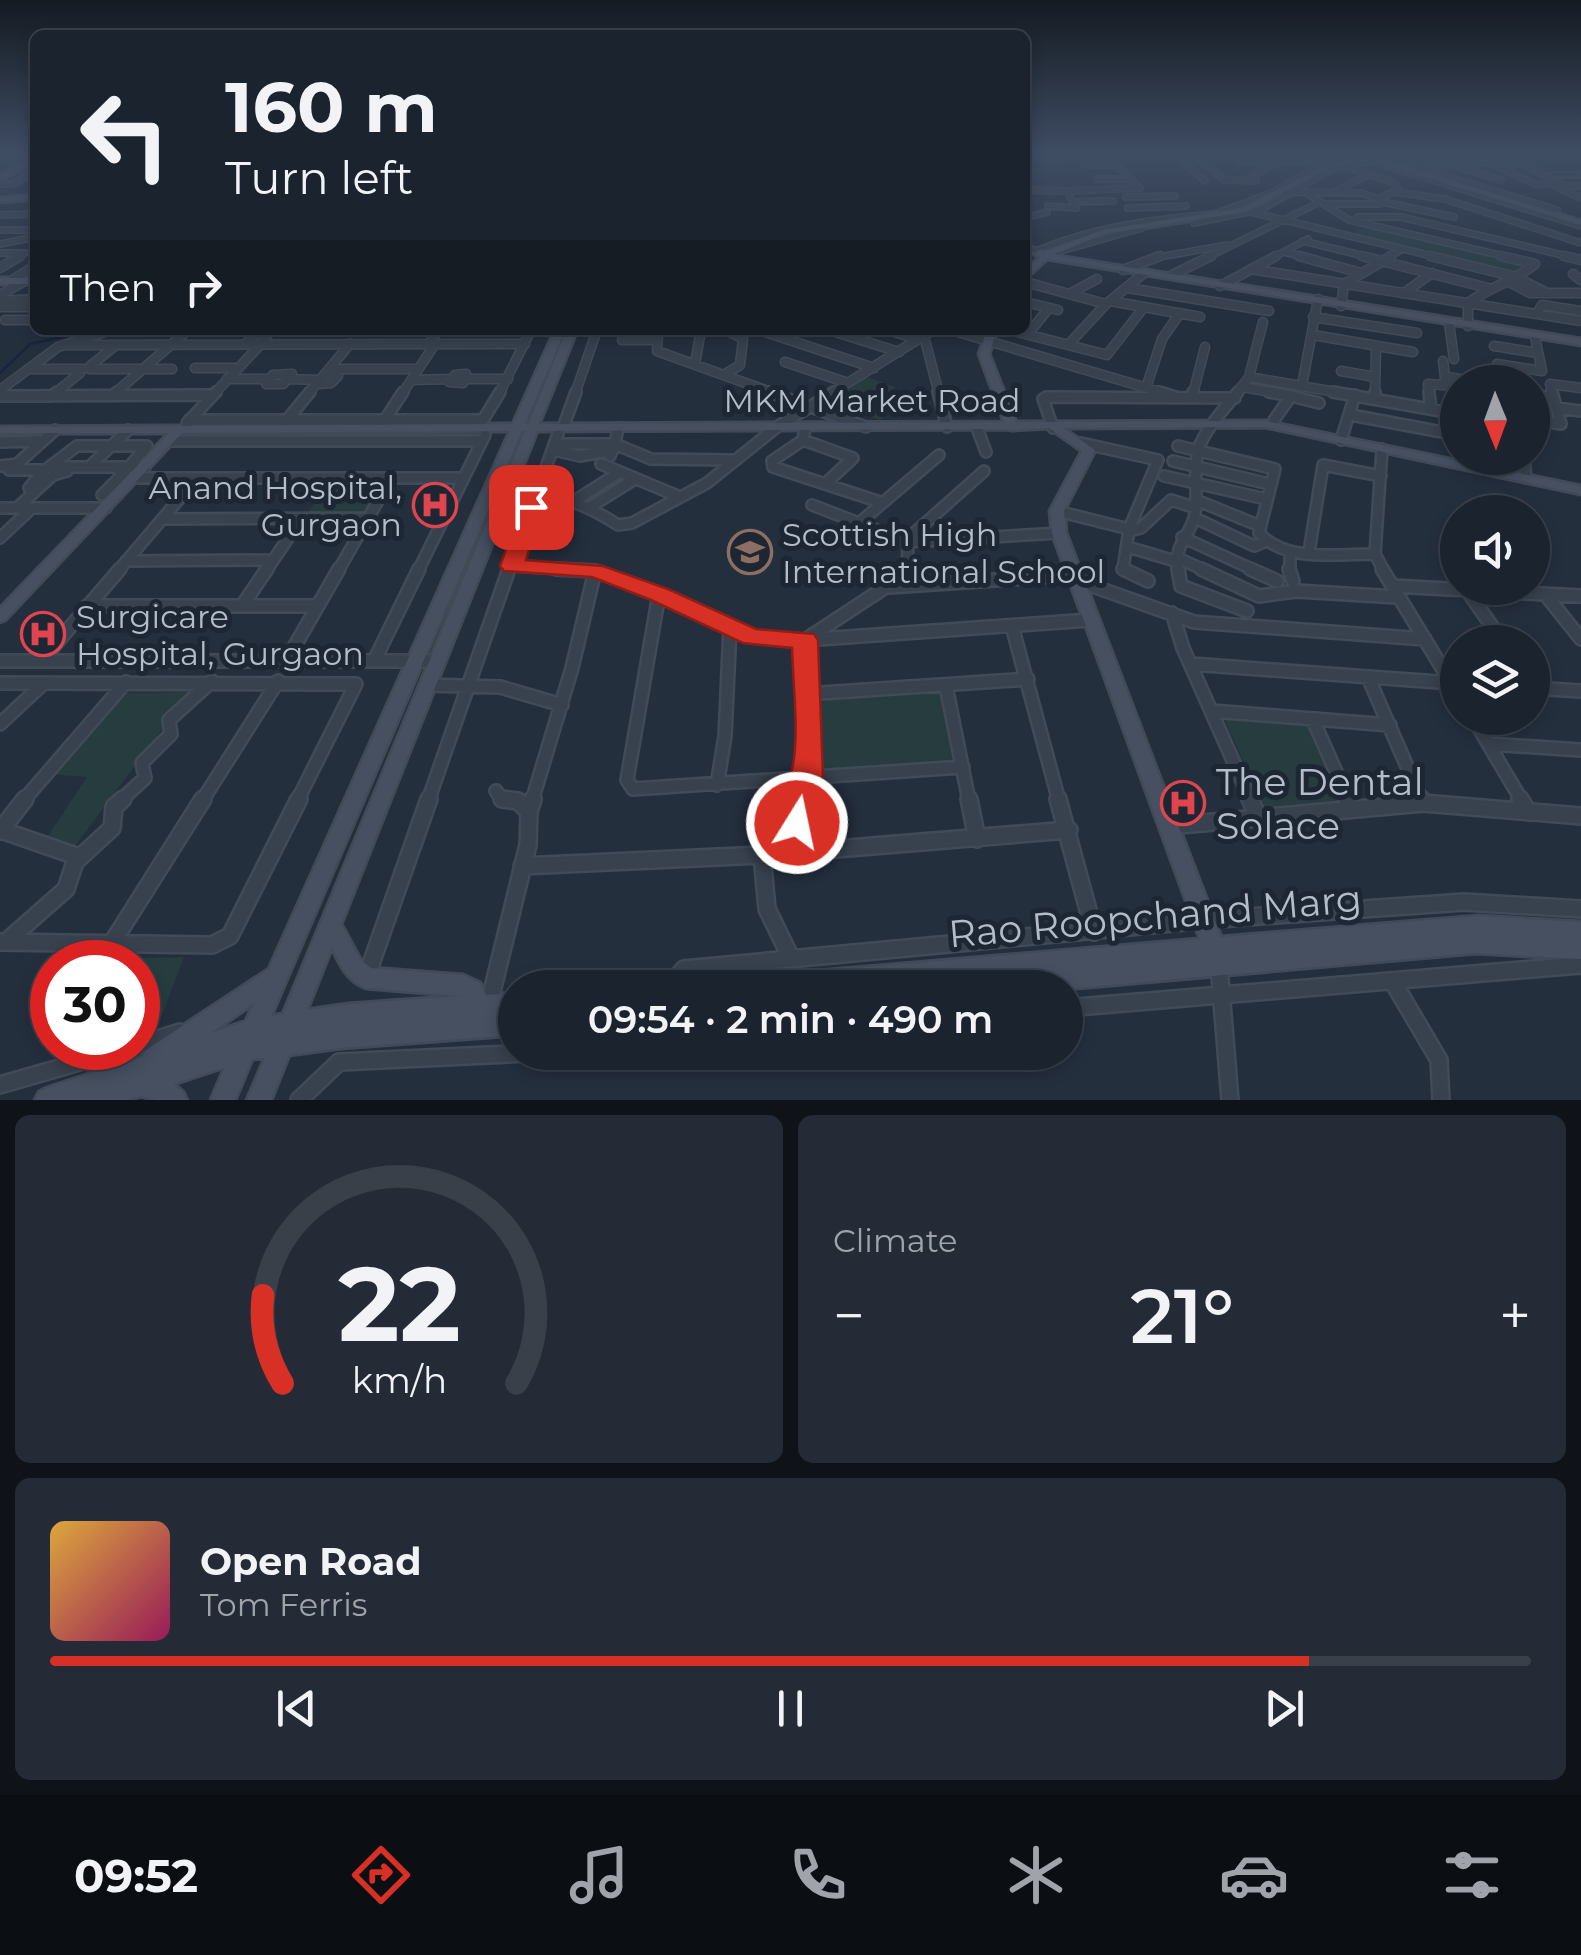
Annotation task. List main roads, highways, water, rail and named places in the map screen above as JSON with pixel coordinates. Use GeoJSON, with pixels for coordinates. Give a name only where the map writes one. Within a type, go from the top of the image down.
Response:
{"type":"FeatureCollection","features":[{"type":"Feature","properties":{"kind":"main road"},"geometry":{"type":"LineString","coordinates":[[529,429],[570,335]]}},
{"type":"Feature","properties":{"kind":"main road"},"geometry":{"type":"LineString","coordinates":[[160,1052],[265,986],[281,970]]}},
{"type":"Feature","properties":{"kind":"waterway"},"geometry":{"type":"LineString","coordinates":[[0,373],[30,344],[70,335]]}},
{"type":"Feature","properties":{"kind":"place","name":"Anand Hospital, Gurgaon"},"geometry":{"type":"Point","coordinates":[435,505]}},
{"type":"Feature","properties":{"kind":"place","name":"Scottish High International School"},"geometry":{"type":"Point","coordinates":[750,552]}},
{"type":"Feature","properties":{"kind":"place","name":"Surgicare Hospital, Gurgaon"},"geometry":{"type":"Point","coordinates":[43,634]}},
{"type":"Feature","properties":{"kind":"place","name":"The Dental Solace"},"geometry":{"type":"Point","coordinates":[1183,803]}}]}
